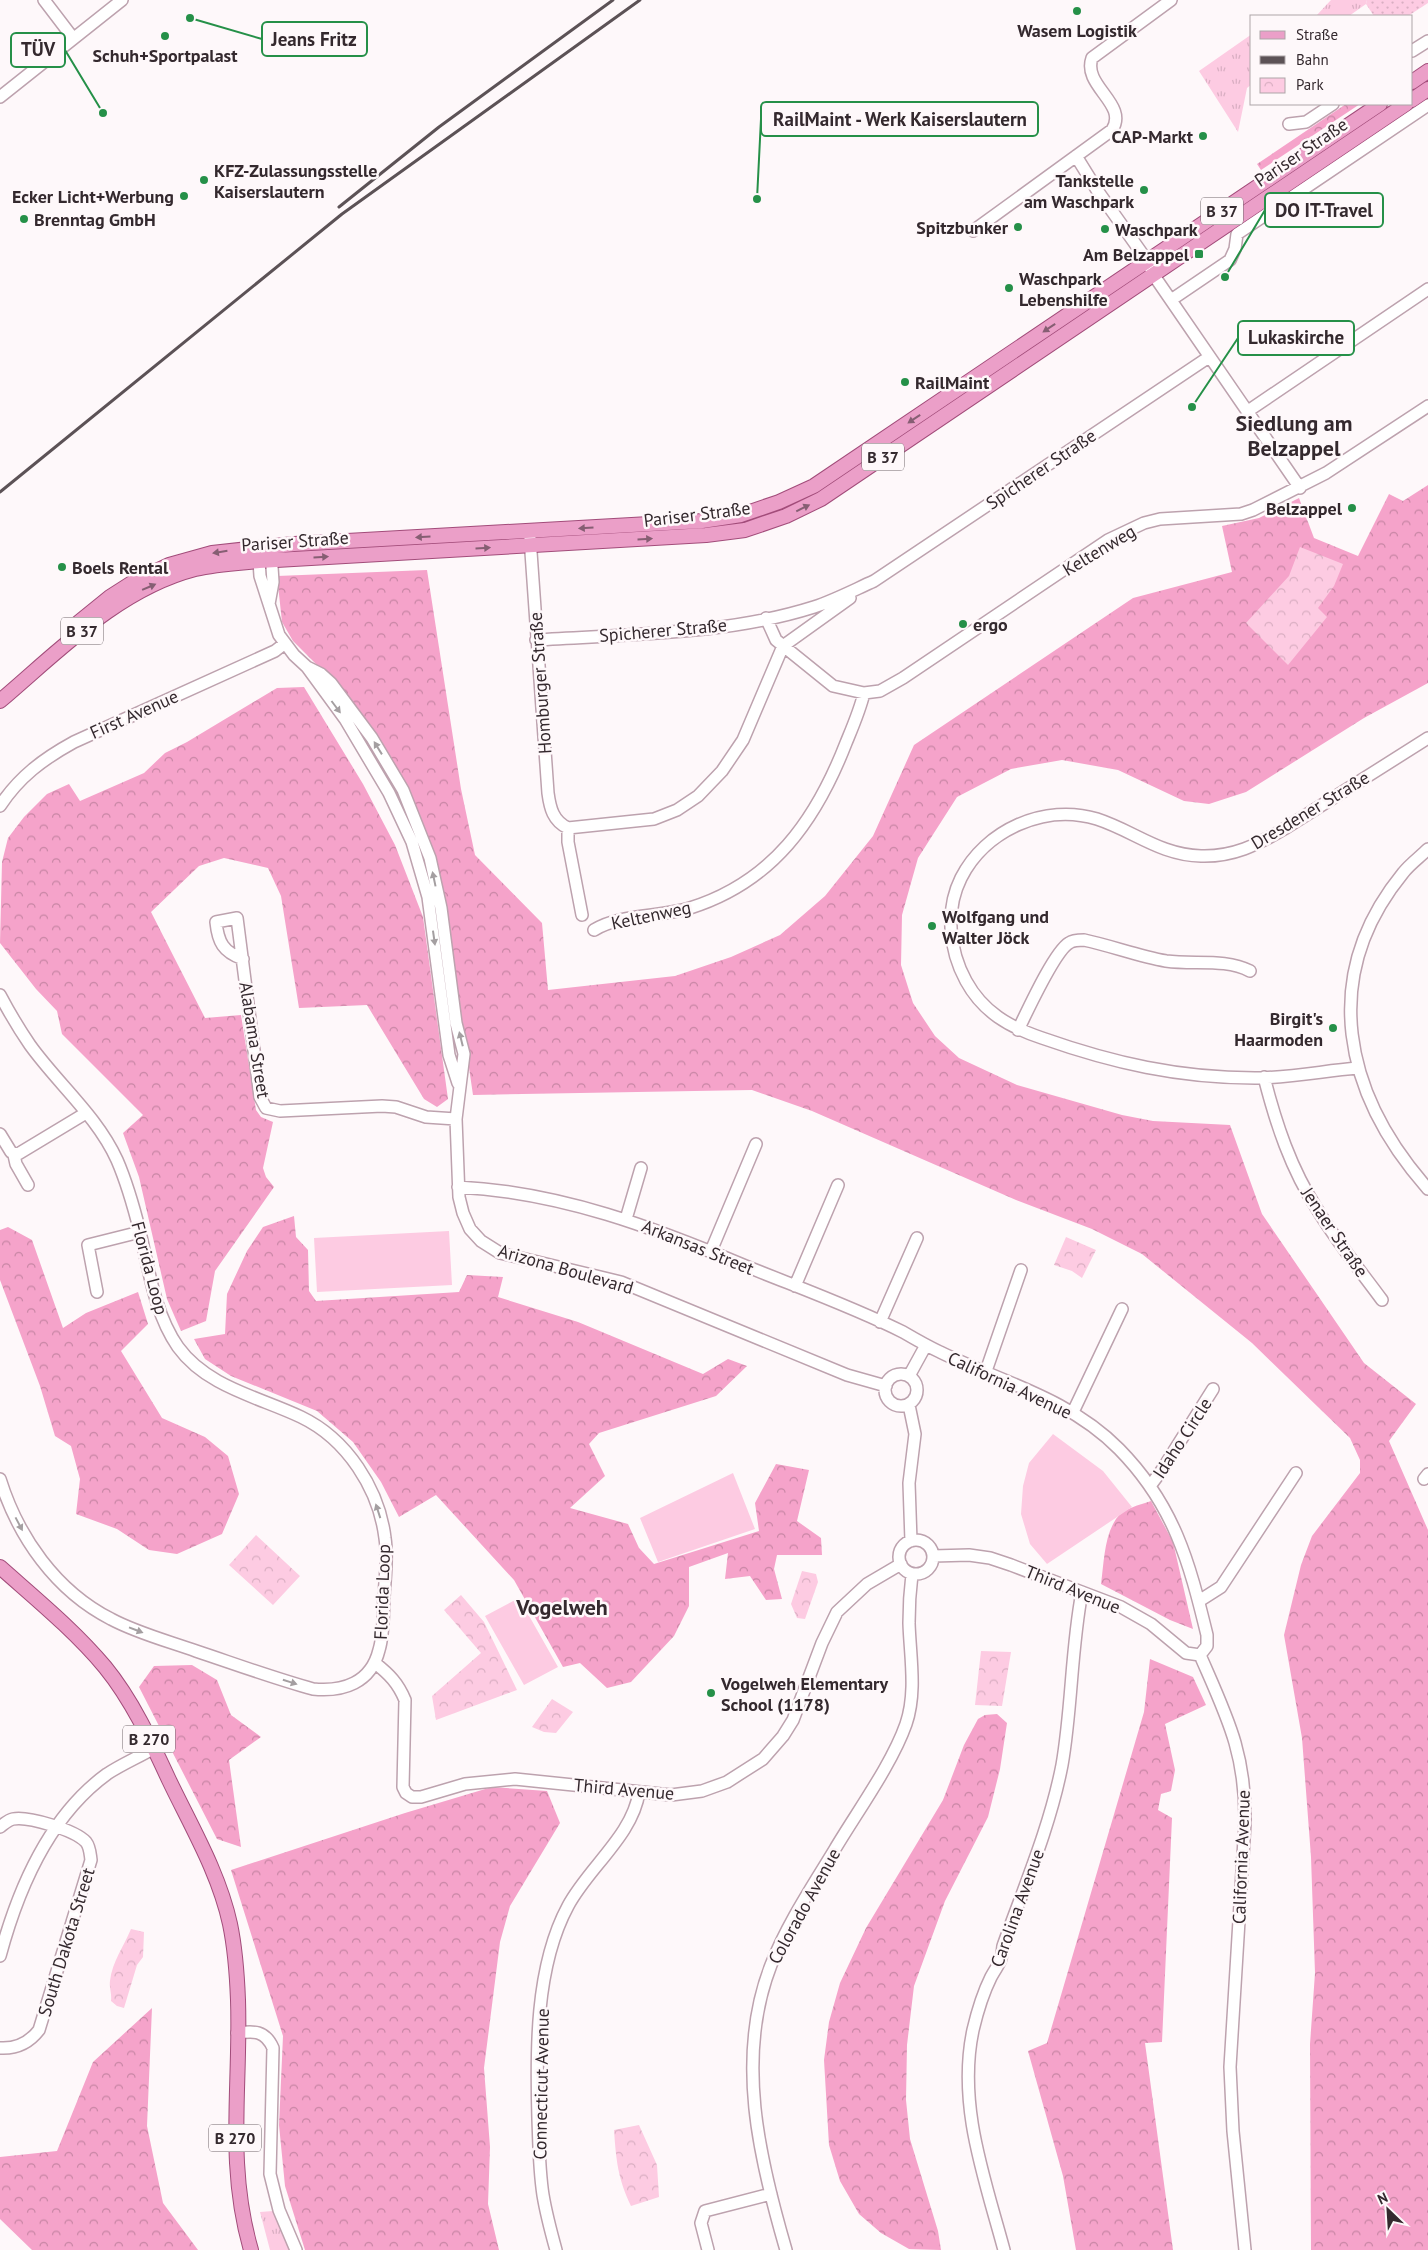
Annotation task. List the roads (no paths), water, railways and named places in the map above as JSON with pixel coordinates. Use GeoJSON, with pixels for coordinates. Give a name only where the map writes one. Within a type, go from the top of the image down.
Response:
{"type":"FeatureCollection","features":[{"type":"Feature","properties":{"kind":"main road"},"geometry":{"type":"LineString","coordinates":[[1413,81],[1428,71]]}},
{"type":"Feature","properties":{"kind":"main road"},"geometry":{"type":"LineString","coordinates":[[1413,99],[1428,89]]}},
{"type":"Feature","properties":{"kind":"main road","name":"Pariser Straße"},"geometry":{"type":"LineString","coordinates":[[0,689],[110,597],[136,581],[192,558],[220,551],[268,546],[702,521],[741,515],[779,502],[814,486],[1379,105]]}},
{"type":"Feature","properties":{"kind":"main road","name":"Pariser Straße"},"geometry":{"type":"LineString","coordinates":[[0,701],[116,605],[142,590],[195,569],[266,561],[706,535],[745,530],[786,516],[821,499],[1405,105]]}},
{"type":"Feature","properties":{"kind":"main road","name":"B 270"},"geometry":{"type":"LineString","coordinates":[[0,1567],[67,1627],[106,1668],[123,1691],[154,1748],[221,1892],[230,1923],[238,2002],[235,2144],[237,2180],[240,2208],[251,2250]]}},
{"type":"Feature","properties":{"kind":"street"},"geometry":{"type":"LineString","coordinates":[[44,0],[74,38]]}},
{"type":"Feature","properties":{"kind":"street"},"geometry":{"type":"LineString","coordinates":[[0,97],[122,0]]}},
{"type":"Feature","properties":{"kind":"street"},"geometry":{"type":"LineString","coordinates":[[973,231],[1112,130],[1117,122],[1116,113],[1092,77],[1089,67],[1092,58],[1171,0]]}},
{"type":"Feature","properties":{"kind":"street"},"geometry":{"type":"LineString","coordinates":[[1413,51],[1428,41]]}},
{"type":"Feature","properties":{"kind":"street"},"geometry":{"type":"LineString","coordinates":[[1289,124],[1306,122],[1332,105]]}},
{"type":"Feature","properties":{"kind":"street","name":"Pariser Straße"},"geometry":{"type":"LineString","coordinates":[[1171,300],[1230,260],[1236,234],[1428,105]]}},
{"type":"Feature","properties":{"kind":"street"},"geometry":{"type":"LineString","coordinates":[[1076,156],[1209,357],[1300,488]]}},
{"type":"Feature","properties":{"kind":"street"},"geometry":{"type":"LineString","coordinates":[[1248,411],[1428,289]]}},
{"type":"Feature","properties":{"kind":"street","name":"Spicherer Straße"},"geometry":{"type":"LineString","coordinates":[[783,646],[874,581],[1209,357]]}},
{"type":"Feature","properties":{"kind":"street","name":"Keltenweg"},"geometry":{"type":"LineString","coordinates":[[766,618],[773,635],[783,646],[833,686],[864,693],[880,691],[903,678],[1108,540],[1126,531],[1160,519],[1241,514],[1300,488],[1349,459],[1428,406]]}},
{"type":"Feature","properties":{"kind":"street","name":"Homburger Straße"},"geometry":{"type":"LineString","coordinates":[[530,531],[536,640],[550,805],[556,819],[568,828]]}},
{"type":"Feature","properties":{"kind":"street","name":"Arizona Boulevard"},"geometry":{"type":"LineString","coordinates":[[268,546],[266,561],[273,582],[269,604],[274,625],[284,644],[308,667],[367,753],[390,793],[420,867],[428,897],[449,1055],[459,1087]]}},
{"type":"Feature","properties":{"kind":"street","name":"Spicherer Straße"},"geometry":{"type":"LineString","coordinates":[[536,640],[711,628],[815,607],[874,581]]}},
{"type":"Feature","properties":{"kind":"street","name":"First Avenue"},"geometry":{"type":"LineString","coordinates":[[0,806],[10,791],[28,772],[50,755],[74,742],[275,651],[284,644]]}},
{"type":"Feature","properties":{"kind":"street"},"geometry":{"type":"LineString","coordinates":[[582,915],[568,842],[568,828],[654,819],[677,810],[698,796],[722,771],[743,740],[783,646]]}},
{"type":"Feature","properties":{"kind":"street","name":"Arizona Boulevard"},"geometry":{"type":"LineString","coordinates":[[308,667],[321,674],[331,683],[372,738],[399,782],[430,858],[441,908],[456,1023],[464,1054],[456,1119],[458,1187],[461,1206],[470,1228],[481,1241],[500,1253],[621,1282],[847,1375],[886,1386]]}},
{"type":"Feature","properties":{"kind":"street","name":"Keltenweg"},"geometry":{"type":"LineString","coordinates":[[594,930],[612,922],[674,912],[692,907],[729,891],[780,855],[807,822],[826,789],[864,693]]}},
{"type":"Feature","properties":{"kind":"street","name":"Dresdener Straße"},"geometry":{"type":"LineString","coordinates":[[1357,1068],[1264,1078],[1217,1077],[1136,1067],[1094,1056],[1018,1030],[992,1014],[972,991],[958,966],[952,940],[952,907],[960,880],[976,855],[1001,833],[1032,819],[1080,816],[1095,819],[1145,842],[1185,855],[1203,856],[1237,852],[1263,841],[1284,829],[1428,738]]}},
{"type":"Feature","properties":{"kind":"street"},"geometry":{"type":"LineString","coordinates":[[404,825],[410,828],[418,827]]}},
{"type":"Feature","properties":{"kind":"street"},"geometry":{"type":"LineString","coordinates":[[1428,849],[1404,871],[1386,896],[1363,940],[1350,1006],[1350,1027],[1357,1068],[1379,1119],[1414,1174],[1428,1189]]}},
{"type":"Feature","properties":{"kind":"street"},"geometry":{"type":"LineString","coordinates":[[1018,1030],[1058,955],[1068,943],[1076,940],[1084,940],[1168,961],[1240,966],[1250,971]]}},
{"type":"Feature","properties":{"kind":"street","name":"Alabama Street"},"geometry":{"type":"LineString","coordinates":[[243,959],[260,1097],[266,1108],[280,1111],[382,1106],[396,1107],[426,1117],[456,1119]]}},
{"type":"Feature","properties":{"kind":"street","name":"Florida Loop"},"geometry":{"type":"LineString","coordinates":[[0,1479],[13,1513],[39,1558],[71,1592],[110,1619],[169,1642],[312,1689],[331,1690],[345,1688],[364,1675],[376,1663],[382,1630],[386,1538],[378,1510],[361,1473],[337,1442],[321,1429],[297,1415],[215,1379],[200,1370],[177,1346],[159,1308],[132,1203],[116,1159],[107,1141],[30,1046],[1,999]]}},
{"type":"Feature","properties":{"kind":"street","name":"Jenaer Straße"},"geometry":{"type":"LineString","coordinates":[[1264,1078],[1274,1116],[1287,1152],[1303,1186],[1330,1230],[1382,1300]]}},
{"type":"Feature","properties":{"kind":"street"},"geometry":{"type":"LineString","coordinates":[[14,1154],[18,1154],[86,1113]]}},
{"type":"Feature","properties":{"kind":"street"},"geometry":{"type":"LineString","coordinates":[[0,1134],[14,1154],[16,1164],[28,1185]]}},
{"type":"Feature","properties":{"kind":"street"},"geometry":{"type":"LineString","coordinates":[[711,1252],[756,1144]]}},
{"type":"Feature","properties":{"kind":"street"},"geometry":{"type":"LineString","coordinates":[[626,1218],[641,1168]]}},
{"type":"Feature","properties":{"kind":"street"},"geometry":{"type":"LineString","coordinates":[[795,1286],[838,1185]]}},
{"type":"Feature","properties":{"kind":"street","name":"Arkansas Street"},"geometry":{"type":"LineString","coordinates":[[458,1187],[518,1194],[626,1218],[795,1286],[880,1322],[926,1345]]}},
{"type":"Feature","properties":{"kind":"street"},"geometry":{"type":"LineString","coordinates":[[97,1292],[88,1245],[140,1232]]}},
{"type":"Feature","properties":{"kind":"street"},"geometry":{"type":"LineString","coordinates":[[880,1322],[916,1238]]}},
{"type":"Feature","properties":{"kind":"street"},"geometry":{"type":"LineString","coordinates":[[986,1371],[1021,1270]]}},
{"type":"Feature","properties":{"kind":"street"},"geometry":{"type":"LineString","coordinates":[[1073,1412],[1122,1309]]}},
{"type":"Feature","properties":{"kind":"street"},"geometry":{"type":"LineString","coordinates":[[909,1376],[926,1345]]}},
{"type":"Feature","properties":{"kind":"street","name":"California Avenue"},"geometry":{"type":"LineString","coordinates":[[926,1345],[1041,1395],[1073,1412],[1099,1431],[1118,1448],[1150,1486],[1177,1533],[1186,1555],[1208,1641],[1207,1646],[1200,1655],[1232,1731],[1244,1782],[1245,1823],[1230,2074],[1245,2250]]}},
{"type":"Feature","properties":{"kind":"street"},"geometry":{"type":"LineString","coordinates":[[897,1374],[909,1376],[916,1382],[918,1390],[916,1399],[909,1405],[899,1406],[886,1397],[886,1386],[890,1379],[897,1374]]}},
{"type":"Feature","properties":{"kind":"street","name":"Idaho Circle"},"geometry":{"type":"LineString","coordinates":[[1150,1486],[1213,1389]]}},
{"type":"Feature","properties":{"kind":"street"},"geometry":{"type":"LineString","coordinates":[[909,1405],[915,1434],[909,1483],[911,1541],[901,1551],[901,1564],[912,1574],[927,1571],[931,1567],[932,1552],[926,1544],[911,1541]]}},
{"type":"Feature","properties":{"kind":"street"},"geometry":{"type":"LineString","coordinates":[[1199,1601],[1222,1586],[1296,1473]]}},
{"type":"Feature","properties":{"kind":"street","name":"Third Avenue"},"geometry":{"type":"LineString","coordinates":[[933,1556],[954,1554],[990,1558],[1082,1592],[1136,1615],[1165,1634],[1186,1653],[1200,1655]]}},
{"type":"Feature","properties":{"kind":"street","name":"Third Avenue"},"geometry":{"type":"LineString","coordinates":[[376,1663],[400,1686],[405,1700],[403,1786],[406,1793],[412,1797],[420,1797],[465,1784],[499,1779],[543,1781],[671,1795],[702,1791],[739,1775],[763,1759],[784,1736],[793,1720],[825,1637],[837,1612],[867,1584],[901,1564]]}},
{"type":"Feature","properties":{"kind":"street","name":"Colorado Avenue"},"geometry":{"type":"LineString","coordinates":[[786,2250],[761,2148],[752,2074],[753,2032],[759,1999],[771,1964],[784,1936],[891,1757],[906,1723],[912,1689],[909,1621],[912,1574]]}},
{"type":"Feature","properties":{"kind":"street","name":"Carolina Avenue"},"geometry":{"type":"LineString","coordinates":[[1004,2250],[973,2133],[969,2057],[973,2031],[980,2006],[991,1977],[1001,1963],[1002,1946],[1040,1842],[1062,1766],[1070,1706],[1076,1624],[1082,1592]]}},
{"type":"Feature","properties":{"kind":"street"},"geometry":{"type":"LineString","coordinates":[[0,1956],[29,1874],[58,1827],[76,1803],[96,1784],[109,1774],[154,1748]]}},
{"type":"Feature","properties":{"kind":"street","name":"Connecticut Avenue"},"geometry":{"type":"LineString","coordinates":[[556,2250],[543,2196],[538,2120],[539,2048],[547,1966],[560,1923],[567,1908],[591,1871],[626,1827],[638,1803],[639,1792]]}},
{"type":"Feature","properties":{"kind":"street"},"geometry":{"type":"LineString","coordinates":[[0,1827],[12,1819],[20,1818],[58,1827]]}},
{"type":"Feature","properties":{"kind":"street","name":"South Dakota Street"},"geometry":{"type":"LineString","coordinates":[[0,2048],[10,2048],[26,2042],[34,2037],[41,2025],[88,1871],[90,1851],[86,1842],[71,1832],[58,1827]]}},
{"type":"Feature","properties":{"kind":"street"},"geometry":{"type":"LineString","coordinates":[[238,2002],[245,2018],[256,2032]]}},
{"type":"Feature","properties":{"kind":"street"},"geometry":{"type":"LineString","coordinates":[[237,2033],[256,2032],[264,2034],[273,2048],[270,2174],[279,2210],[296,2250]]}},
{"type":"Feature","properties":{"kind":"street"},"geometry":{"type":"LineString","coordinates":[[708,2250],[701,2223],[706,2211],[771,2194]]}},
{"type":"Feature","properties":{"kind":"railway"},"geometry":{"type":"LineString","coordinates":[[339,207],[439,127],[613,0]]}},
{"type":"Feature","properties":{"kind":"railway"},"geometry":{"type":"LineString","coordinates":[[0,492],[342,214],[640,0]]}},
{"type":"Feature","properties":{"kind":"place","name":"Wasem Logistik"},"geometry":{"type":"Point","coordinates":[1077,11]}},
{"type":"Feature","properties":{"kind":"place","name":"Jeans Fritz"},"geometry":{"type":"Point","coordinates":[190,18]}},
{"type":"Feature","properties":{"kind":"place","name":"Schuh+Sportpalast"},"geometry":{"type":"Point","coordinates":[165,36]}},
{"type":"Feature","properties":{"kind":"place","name":"TÜV"},"geometry":{"type":"Point","coordinates":[103,113]}},
{"type":"Feature","properties":{"kind":"place","name":"CAP-Markt"},"geometry":{"type":"Point","coordinates":[1203,136]}},
{"type":"Feature","properties":{"kind":"place","name":"KFZ-Zulassungsstelle Kaiserslautern"},"geometry":{"type":"Point","coordinates":[204,180]}},
{"type":"Feature","properties":{"kind":"place","name":"Tankstelle am Waschpark"},"geometry":{"type":"Point","coordinates":[1144,190]}},
{"type":"Feature","properties":{"kind":"place","name":"Ecker Licht+Werbung"},"geometry":{"type":"Point","coordinates":[184,196]}},
{"type":"Feature","properties":{"kind":"place","name":"RailMaint - Werk Kaiserslautern"},"geometry":{"type":"Point","coordinates":[757,199]}},
{"type":"Feature","properties":{"kind":"place","name":"Brenntag GmbH"},"geometry":{"type":"Point","coordinates":[24,219]}},
{"type":"Feature","properties":{"kind":"place","name":"Spitzbunker"},"geometry":{"type":"Point","coordinates":[1018,227]}},
{"type":"Feature","properties":{"kind":"place","name":"Waschpark"},"geometry":{"type":"Point","coordinates":[1105,229]}},
{"type":"Feature","properties":{"kind":"place","name":"Am Belzappel"},"geometry":{"type":"Point","coordinates":[1199,254]}},
{"type":"Feature","properties":{"kind":"place","name":"DO IT-Travel"},"geometry":{"type":"Point","coordinates":[1225,277]}},
{"type":"Feature","properties":{"kind":"place","name":"Waschpark Lebenshilfe"},"geometry":{"type":"Point","coordinates":[1009,288]}},
{"type":"Feature","properties":{"kind":"place","name":"RailMaint"},"geometry":{"type":"Point","coordinates":[905,382]}},
{"type":"Feature","properties":{"kind":"place","name":"Lukaskirche"},"geometry":{"type":"Point","coordinates":[1192,407]}},
{"type":"Feature","properties":{"kind":"place","name":"Belzappel"},"geometry":{"type":"Point","coordinates":[1352,508]}},
{"type":"Feature","properties":{"kind":"place","name":"Boels Rental"},"geometry":{"type":"Point","coordinates":[62,567]}},
{"type":"Feature","properties":{"kind":"place","name":"ergo"},"geometry":{"type":"Point","coordinates":[963,624]}},
{"type":"Feature","properties":{"kind":"place","name":"Wolfgang und Walter Jöck"},"geometry":{"type":"Point","coordinates":[932,926]}},
{"type":"Feature","properties":{"kind":"place","name":"Birgit's Haarmoden"},"geometry":{"type":"Point","coordinates":[1333,1028]}},
{"type":"Feature","properties":{"kind":"place","name":"Vogelweh Elementary School (1178)"},"geometry":{"type":"Point","coordinates":[711,1693]}},
{"type":"Feature","properties":{"kind":"district","name":"Siedlung am Belzappel"},"geometry":{"type":"Point","coordinates":[1294,436]}},
{"type":"Feature","properties":{"kind":"district","name":"Vogelweh"},"geometry":{"type":"Point","coordinates":[562,1607]}}]}
